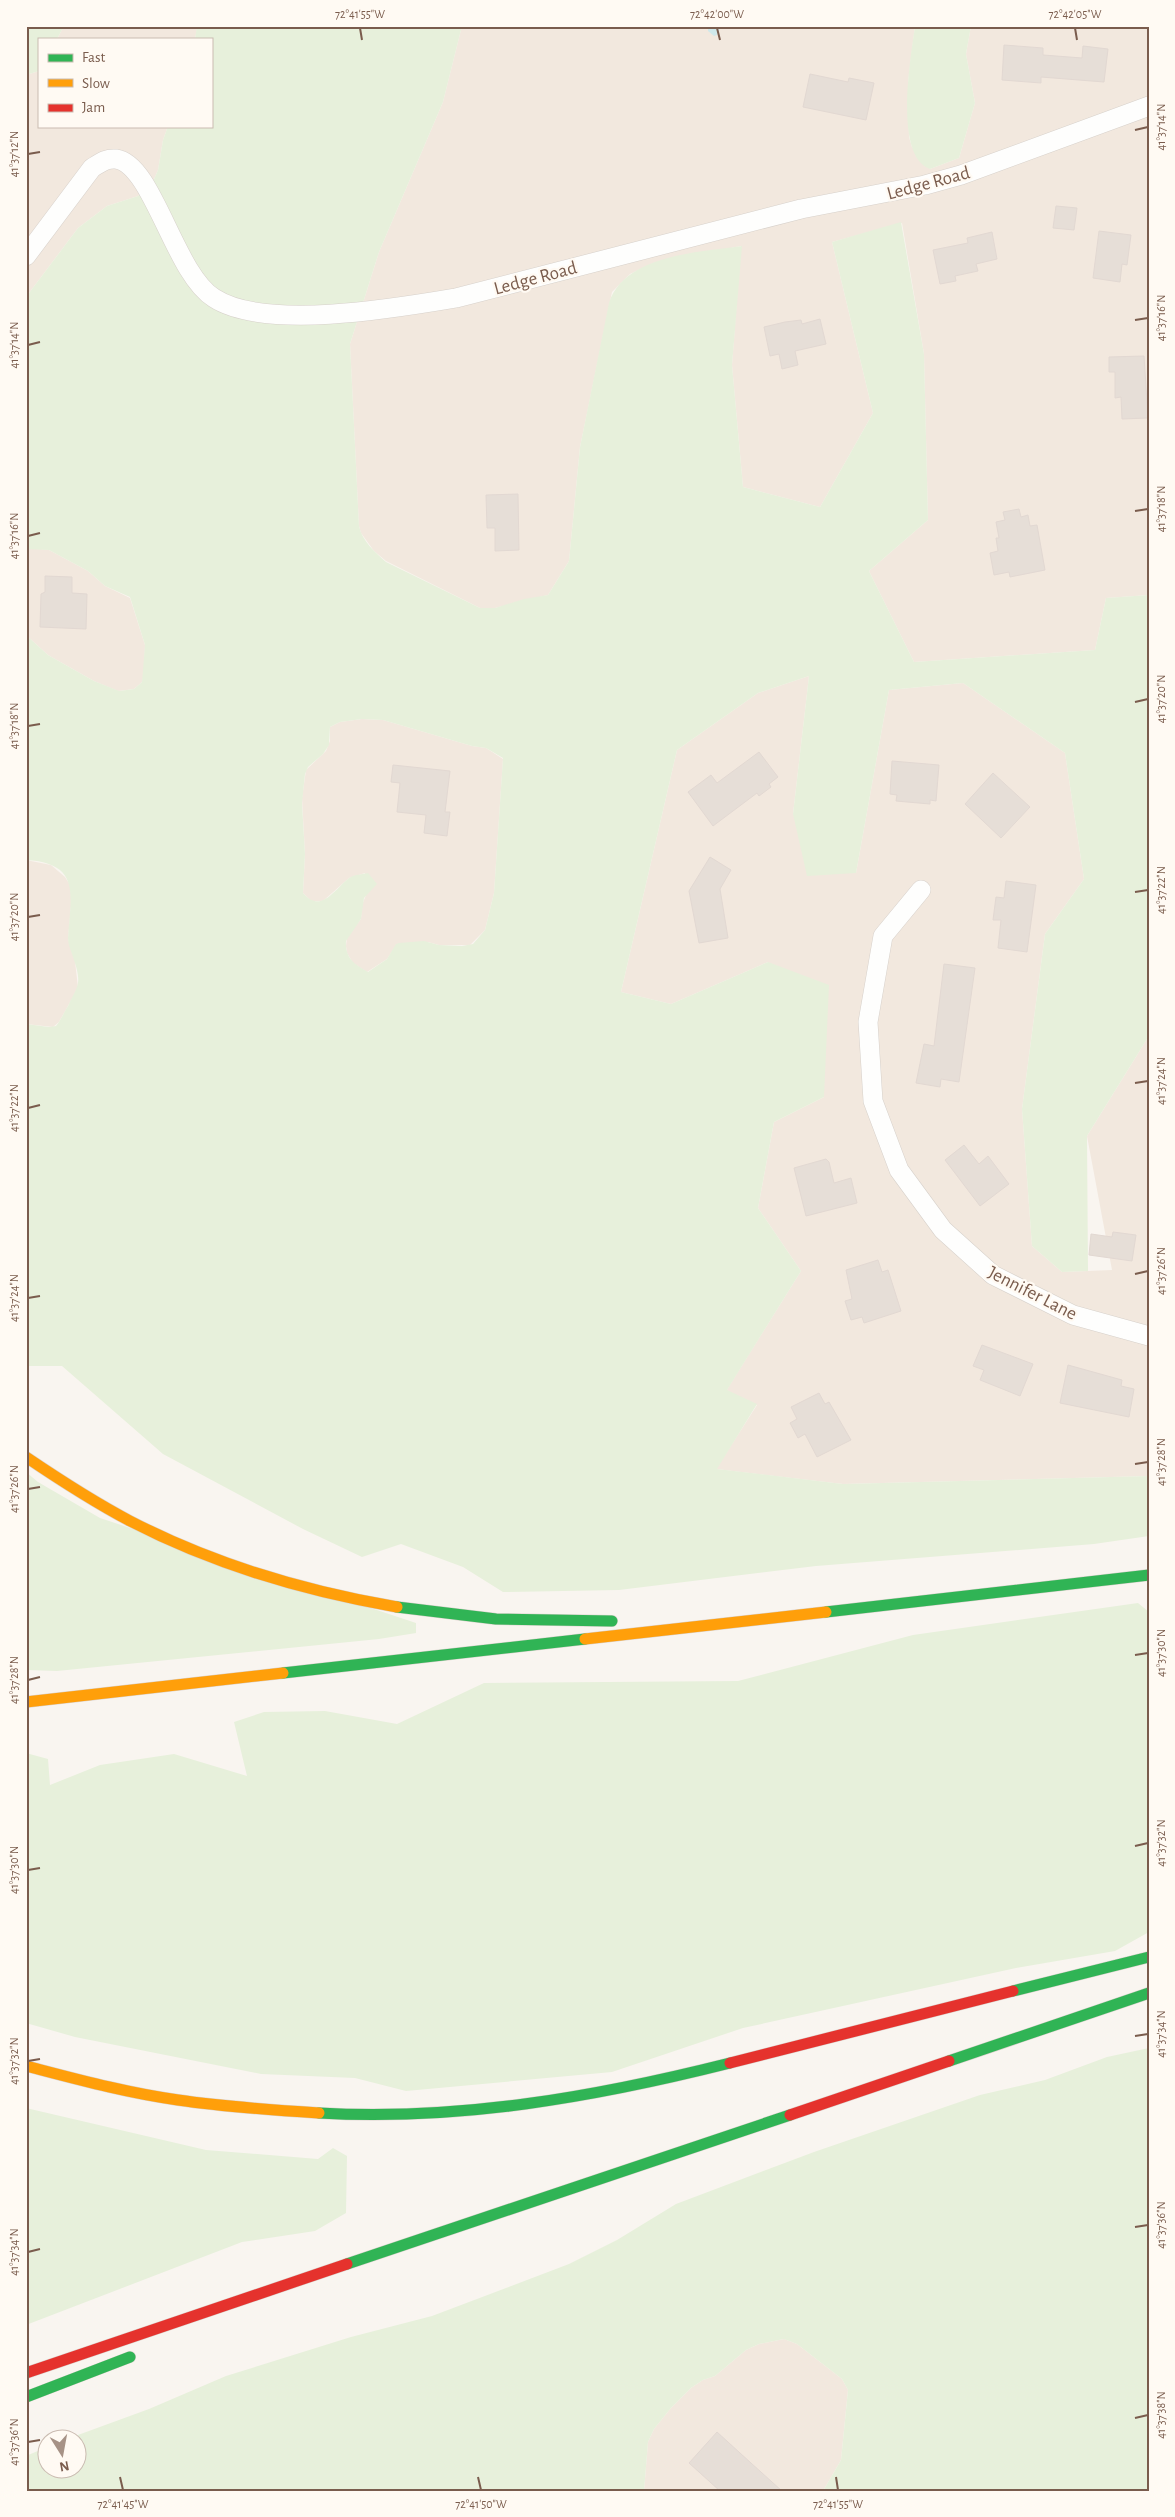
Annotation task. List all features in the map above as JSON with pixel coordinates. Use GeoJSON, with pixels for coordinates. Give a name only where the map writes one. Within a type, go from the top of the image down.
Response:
{"type":"FeatureCollection","features":[{"type":"Feature","properties":{"kind":"highway"},"geometry":{"type":"LineString","coordinates":[[26,1457],[103,1505],[173,1540],[234,1565],[314,1591],[373,1605],[448,1615],[503,1620],[628,1622],[683,1628]]}},
{"type":"Feature","properties":{"kind":"highway"},"geometry":{"type":"LineString","coordinates":[[26,1702],[1149,1575]]}},
{"type":"Feature","properties":{"kind":"highway"},"geometry":{"type":"LineString","coordinates":[[26,2066],[129,2091],[227,2106],[351,2115],[482,2111],[579,2098],[667,2080],[1149,1957]]}},
{"type":"Feature","properties":{"kind":"highway"},"geometry":{"type":"LineString","coordinates":[[26,2373],[1149,1993]]}},
{"type":"Feature","properties":{"kind":"highway"},"geometry":{"type":"LineString","coordinates":[[242,2312],[276,2288]]}},
{"type":"Feature","properties":{"kind":"highway"},"geometry":{"type":"LineString","coordinates":[[26,2397],[144,2352]]}},
{"type":"Feature","properties":{"kind":"street","name":"Ledge Road"},"geometry":{"type":"LineString","coordinates":[[26,256],[92,168],[105,160],[117,159],[131,167],[146,183],[184,264],[197,283],[214,298],[236,307],[263,313],[339,313],[415,305],[456,298],[801,209],[925,185],[960,175],[1149,106]]}},
{"type":"Feature","properties":{"kind":"street","name":"Jennifer Lane"},"geometry":{"type":"LineString","coordinates":[[920,890],[883,936],[868,1022],[873,1101],[899,1170],[943,1230],[993,1275],[1073,1315],[1149,1336]]}},
{"type":"Feature","properties":{"kind":"shaded area"},"geometry":{"type":"Polygon","coordinates":[[[64,26],[197,26],[195,38],[58,38],[64,26]]]}},
{"type":"Feature","properties":{"kind":"shaded area"},"geometry":{"type":"Polygon","coordinates":[[[462,26],[915,26],[908,82],[909,137],[912,147],[930,169],[959,158],[975,103],[966,54],[971,26],[1149,26],[1149,595],[1106,598],[1095,650],[914,662],[869,571],[928,520],[924,354],[902,223],[832,242],[873,413],[820,507],[743,487],[732,365],[741,246],[653,263],[630,274],[612,292],[580,447],[569,561],[548,595],[495,608],[480,608],[386,561],[374,551],[361,533],[359,526],[350,344],[379,252],[443,102],[462,26]]]}},
{"type":"Feature","properties":{"kind":"shaded area"},"geometry":{"type":"Polygon","coordinates":[[[38,71],[38,128],[167,128],[163,140],[158,170],[151,186],[138,196],[107,206],[78,228],[26,297],[26,75],[38,71]]]}},
{"type":"Feature","properties":{"kind":"shaded area"},"geometry":{"type":"Polygon","coordinates":[[[26,549],[49,550],[88,571],[105,586],[130,598],[145,645],[144,675],[142,682],[134,689],[118,691],[94,681],[48,655],[26,635],[26,549]]]}},
{"type":"Feature","properties":{"kind":"shaded area"},"geometry":{"type":"Polygon","coordinates":[[[809,676],[793,814],[856,873],[889,690],[963,683],[1065,753],[1084,879],[1045,934],[1022,1109],[1032,1246],[1062,1272],[1112,1270],[1087,1136],[1147,1039],[1146,948],[1149,893],[1149,1476],[843,1484],[716,1469],[757,1405],[726,1391],[801,1271],[758,1208],[774,1122],[824,1097],[768,962],[671,1004],[621,992],[677,750],[758,693],[809,676]]]}},
{"type":"Feature","properties":{"kind":"shaded area"},"geometry":{"type":"Polygon","coordinates":[[[362,719],[383,720],[472,746],[486,748],[503,759],[494,893],[485,930],[470,945],[439,945],[428,942],[395,947],[387,959],[367,972],[353,963],[347,953],[346,946],[347,937],[361,919],[362,905],[366,895],[365,873],[349,878],[323,901],[311,901],[303,893],[305,854],[302,798],[306,770],[326,751],[330,741],[330,727],[340,722],[362,719]]]}},
{"type":"Feature","properties":{"kind":"shaded area"},"geometry":{"type":"Polygon","coordinates":[[[26,860],[51,865],[65,877],[70,885],[72,895],[68,939],[75,961],[78,988],[59,1022],[53,1027],[26,1024],[26,860]]]}},
{"type":"Feature","properties":{"kind":"shaded area"},"geometry":{"type":"Polygon","coordinates":[[[784,2339],[797,2344],[842,2379],[848,2390],[841,2460],[823,2491],[644,2491],[648,2442],[654,2429],[671,2408],[691,2388],[703,2380],[715,2376],[746,2350],[759,2344],[784,2339]]]}},
{"type":"Feature","properties":{"kind":"green space"},"geometry":{"type":"Polygon","coordinates":[[[26,26],[64,26],[58,38],[38,38],[38,71],[26,75],[26,26]]]}},
{"type":"Feature","properties":{"kind":"green space"},"geometry":{"type":"Polygon","coordinates":[[[197,26],[462,26],[443,102],[379,252],[350,344],[359,526],[361,531],[373,550],[386,562],[480,608],[495,608],[524,599],[548,595],[569,561],[580,447],[609,303],[617,287],[630,275],[646,265],[665,259],[685,254],[742,246],[732,365],[743,487],[820,507],[873,413],[832,242],[901,222],[924,354],[928,520],[869,571],[914,662],[1095,650],[1106,598],[1149,595],[1147,1039],[1087,1136],[1088,1271],[1062,1272],[1032,1246],[1022,1109],[1045,934],[1084,879],[1065,753],[963,683],[889,690],[856,873],[807,876],[793,814],[809,676],[758,693],[677,750],[621,992],[671,1004],[768,962],[829,985],[824,1097],[774,1122],[758,1208],[801,1271],[727,1390],[757,1404],[717,1469],[843,1484],[1149,1476],[1149,1536],[1094,1544],[816,1566],[619,1590],[503,1592],[463,1567],[401,1544],[362,1557],[303,1529],[163,1454],[62,1366],[26,1366],[26,1024],[56,1026],[78,984],[78,974],[68,941],[71,897],[65,875],[57,868],[44,863],[26,860],[26,635],[48,655],[94,681],[119,691],[134,689],[142,682],[145,645],[130,597],[105,586],[88,571],[49,550],[26,549],[26,297],[78,228],[107,206],[138,196],[151,186],[158,170],[163,140],[167,128],[212,128],[212,38],[195,38],[197,26]],[[362,719],[340,722],[330,727],[329,745],[323,754],[308,767],[305,774],[302,803],[305,854],[303,893],[310,899],[322,901],[333,894],[349,878],[368,873],[377,884],[364,898],[361,919],[346,941],[346,947],[351,960],[368,972],[387,959],[396,944],[424,941],[439,945],[462,946],[473,944],[485,930],[494,893],[503,758],[486,748],[472,746],[383,720],[362,719]]]}},
{"type":"Feature","properties":{"kind":"green space"},"geometry":{"type":"Polygon","coordinates":[[[915,26],[971,26],[966,54],[975,103],[959,158],[930,169],[919,160],[911,145],[908,126],[908,81],[915,26]]]}},
{"type":"Feature","properties":{"kind":"green space"},"geometry":{"type":"Polygon","coordinates":[[[26,1472],[38,1482],[100,1518],[416,1623],[416,1633],[379,1639],[57,1671],[26,1670],[26,1472]]]}},
{"type":"Feature","properties":{"kind":"green space"},"geometry":{"type":"Polygon","coordinates":[[[1138,1603],[1149,1612],[1149,1932],[1115,1951],[1016,1968],[743,2028],[612,2072],[406,2091],[355,2078],[261,2074],[75,2037],[26,2023],[26,1753],[48,1759],[50,1785],[100,1765],[174,1754],[247,1776],[234,1722],[264,1712],[325,1711],[397,1724],[484,1683],[738,1681],[913,1635],[1138,1603]]]}},
{"type":"Feature","properties":{"kind":"green space"},"geometry":{"type":"Polygon","coordinates":[[[1149,2048],[1149,2491],[823,2491],[841,2460],[848,2390],[842,2379],[797,2344],[784,2339],[759,2344],[746,2350],[715,2376],[703,2380],[691,2388],[671,2408],[654,2429],[648,2442],[644,2491],[26,2491],[26,2456],[38,2451],[38,2480],[88,2480],[88,2431],[149,2409],[226,2376],[351,2337],[432,2316],[569,2264],[617,2240],[676,2204],[814,2152],[980,2095],[1045,2080],[1107,2057],[1149,2048]]]}},
{"type":"Feature","properties":{"kind":"green space"},"geometry":{"type":"Polygon","coordinates":[[[26,2108],[206,2150],[318,2159],[333,2148],[347,2156],[346,2213],[315,2231],[242,2242],[26,2325],[26,2108]]]}},
{"type":"Feature","properties":{"kind":"water"},"geometry":{"type":"Polygon","coordinates":[[[708,26],[730,26],[720,28],[717,35],[714,36],[708,31],[708,26]]]}},
{"type":"Feature","properties":{"kind":"building"},"geometry":{"type":"Polygon","coordinates":[[[1004,45],[1043,48],[1043,55],[1082,58],[1083,46],[1108,49],[1104,82],[1041,77],[1041,83],[1002,80],[1004,45]]]}},
{"type":"Feature","properties":{"kind":"building"},"geometry":{"type":"Polygon","coordinates":[[[810,74],[848,82],[849,78],[874,83],[866,120],[803,107],[810,74]]]}},
{"type":"Feature","properties":{"kind":"building"},"geometry":{"type":"Polygon","coordinates":[[[1056,206],[1077,208],[1074,230],[1053,228],[1056,206]]]}},
{"type":"Feature","properties":{"kind":"building"},"geometry":{"type":"Polygon","coordinates":[[[1099,231],[1131,235],[1127,265],[1122,264],[1120,282],[1093,278],[1099,231]]]}},
{"type":"Feature","properties":{"kind":"building"},"geometry":{"type":"Polygon","coordinates":[[[992,232],[997,259],[976,264],[978,271],[955,276],[956,281],[940,284],[933,250],[968,243],[967,238],[992,232]]]}},
{"type":"Feature","properties":{"kind":"building"},"geometry":{"type":"Polygon","coordinates":[[[820,319],[826,344],[795,351],[798,365],[782,369],[779,354],[770,356],[764,327],[801,320],[802,324],[820,319]]]}},
{"type":"Feature","properties":{"kind":"building"},"geometry":{"type":"Polygon","coordinates":[[[1144,356],[1148,418],[1122,419],[1121,397],[1115,398],[1115,372],[1109,372],[1109,357],[1144,356]]]}},
{"type":"Feature","properties":{"kind":"building"},"geometry":{"type":"Polygon","coordinates":[[[518,494],[519,550],[495,551],[495,528],[487,528],[486,495],[518,494]]]}},
{"type":"Feature","properties":{"kind":"building"},"geometry":{"type":"Polygon","coordinates":[[[1019,509],[1021,517],[1028,515],[1030,526],[1037,525],[1045,570],[1010,577],[1009,572],[994,575],[990,553],[998,551],[996,538],[999,538],[996,522],[1005,520],[1003,512],[1019,509]]]}},
{"type":"Feature","properties":{"kind":"building"},"geometry":{"type":"Polygon","coordinates":[[[45,576],[72,577],[72,593],[87,594],[86,629],[40,627],[41,594],[45,592],[45,576]]]}},
{"type":"Feature","properties":{"kind":"building"},"geometry":{"type":"Polygon","coordinates":[[[759,752],[778,777],[769,784],[771,787],[759,796],[757,793],[713,826],[688,792],[711,775],[717,783],[759,752]]]}},
{"type":"Feature","properties":{"kind":"building"},"geometry":{"type":"Polygon","coordinates":[[[892,761],[939,765],[936,801],[930,800],[930,804],[896,801],[897,795],[890,794],[892,761]]]}},
{"type":"Feature","properties":{"kind":"building"},"geometry":{"type":"Polygon","coordinates":[[[393,765],[450,771],[445,812],[450,812],[447,836],[424,833],[426,815],[397,812],[400,783],[391,782],[393,765]]]}},
{"type":"Feature","properties":{"kind":"building"},"geometry":{"type":"Polygon","coordinates":[[[993,773],[1030,807],[1001,838],[965,804],[993,773]]]}},
{"type":"Feature","properties":{"kind":"building"},"geometry":{"type":"Polygon","coordinates":[[[710,857],[731,870],[720,889],[728,938],[699,943],[689,891],[710,857]]]}},
{"type":"Feature","properties":{"kind":"building"},"geometry":{"type":"Polygon","coordinates":[[[1006,881],[1036,885],[1027,952],[998,948],[1001,920],[993,920],[996,897],[1004,898],[1006,881]]]}},
{"type":"Feature","properties":{"kind":"building"},"geometry":{"type":"Polygon","coordinates":[[[944,964],[975,968],[959,1082],[941,1079],[940,1087],[916,1083],[924,1044],[934,1046],[944,964]]]}},
{"type":"Feature","properties":{"kind":"building"},"geometry":{"type":"Polygon","coordinates":[[[964,1145],[979,1164],[988,1156],[1009,1184],[980,1206],[945,1160],[964,1145]]]}},
{"type":"Feature","properties":{"kind":"building"},"geometry":{"type":"Polygon","coordinates":[[[826,1159],[829,1162],[834,1183],[851,1178],[857,1203],[806,1216],[794,1168],[826,1159]]]}},
{"type":"Feature","properties":{"kind":"building"},"geometry":{"type":"Polygon","coordinates":[[[1113,1232],[1136,1235],[1132,1261],[1089,1255],[1091,1234],[1112,1237],[1113,1232]]]}},
{"type":"Feature","properties":{"kind":"building"},"geometry":{"type":"Polygon","coordinates":[[[878,1260],[882,1272],[888,1270],[901,1311],[864,1323],[862,1317],[851,1320],[845,1301],[852,1299],[846,1270],[878,1260]]]}},
{"type":"Feature","properties":{"kind":"building"},"geometry":{"type":"Polygon","coordinates":[[[982,1345],[1033,1364],[1020,1396],[980,1380],[984,1370],[973,1366],[982,1345]]]}},
{"type":"Feature","properties":{"kind":"building"},"geometry":{"type":"Polygon","coordinates":[[[1068,1365],[1122,1380],[1121,1386],[1134,1389],[1129,1417],[1060,1403],[1068,1365]]]}},
{"type":"Feature","properties":{"kind":"building"},"geometry":{"type":"Polygon","coordinates":[[[819,1393],[825,1404],[829,1402],[851,1440],[817,1457],[805,1434],[798,1438],[790,1423],[797,1419],[791,1407],[819,1393]]]}},
{"type":"Feature","properties":{"kind":"building"},"geometry":{"type":"Polygon","coordinates":[[[717,2432],[782,2491],[720,2491],[689,2463],[717,2432]]]}},
{"type":"Feature","properties":{"kind":"traffic: fast"},"geometry":{"type":"LineString","coordinates":[[826,1612],[1149,1575]]}},
{"type":"Feature","properties":{"kind":"traffic: fast"},"geometry":{"type":"LineString","coordinates":[[397,1607],[496,1619],[612,1621]]}},
{"type":"Feature","properties":{"kind":"traffic: fast"},"geometry":{"type":"LineString","coordinates":[[283,1673],[585,1639]]}},
{"type":"Feature","properties":{"kind":"traffic: fast"},"geometry":{"type":"LineString","coordinates":[[1013,1991],[1149,1957]]}},
{"type":"Feature","properties":{"kind":"traffic: fast"},"geometry":{"type":"LineString","coordinates":[[949,2061],[1149,1993]]}},
{"type":"Feature","properties":{"kind":"traffic: fast"},"geometry":{"type":"LineString","coordinates":[[319,2113],[371,2115],[423,2113],[475,2110],[526,2104],[629,2086],[730,2063]]}},
{"type":"Feature","properties":{"kind":"traffic: fast"},"geometry":{"type":"LineString","coordinates":[[347,2264],[790,2115]]}},
{"type":"Feature","properties":{"kind":"traffic: fast"},"geometry":{"type":"LineString","coordinates":[[26,2397],[130,2357]]}},
{"type":"Feature","properties":{"kind":"traffic: slow"},"geometry":{"type":"LineString","coordinates":[[26,1457],[130,1521],[226,1563],[328,1593],[397,1607]]}},
{"type":"Feature","properties":{"kind":"traffic: slow"},"geometry":{"type":"LineString","coordinates":[[585,1639],[826,1612]]}},
{"type":"Feature","properties":{"kind":"traffic: slow"},"geometry":{"type":"LineString","coordinates":[[26,1702],[283,1673]]}},
{"type":"Feature","properties":{"kind":"traffic: slow"},"geometry":{"type":"LineString","coordinates":[[26,2066],[140,2094],[231,2106],[319,2113]]}},
{"type":"Feature","properties":{"kind":"traffic: jam"},"geometry":{"type":"LineString","coordinates":[[730,2063],[1013,1991]]}},
{"type":"Feature","properties":{"kind":"traffic: jam"},"geometry":{"type":"LineString","coordinates":[[790,2115],[949,2061]]}},
{"type":"Feature","properties":{"kind":"traffic: jam"},"geometry":{"type":"LineString","coordinates":[[26,2373],[347,2264]]}}]}
